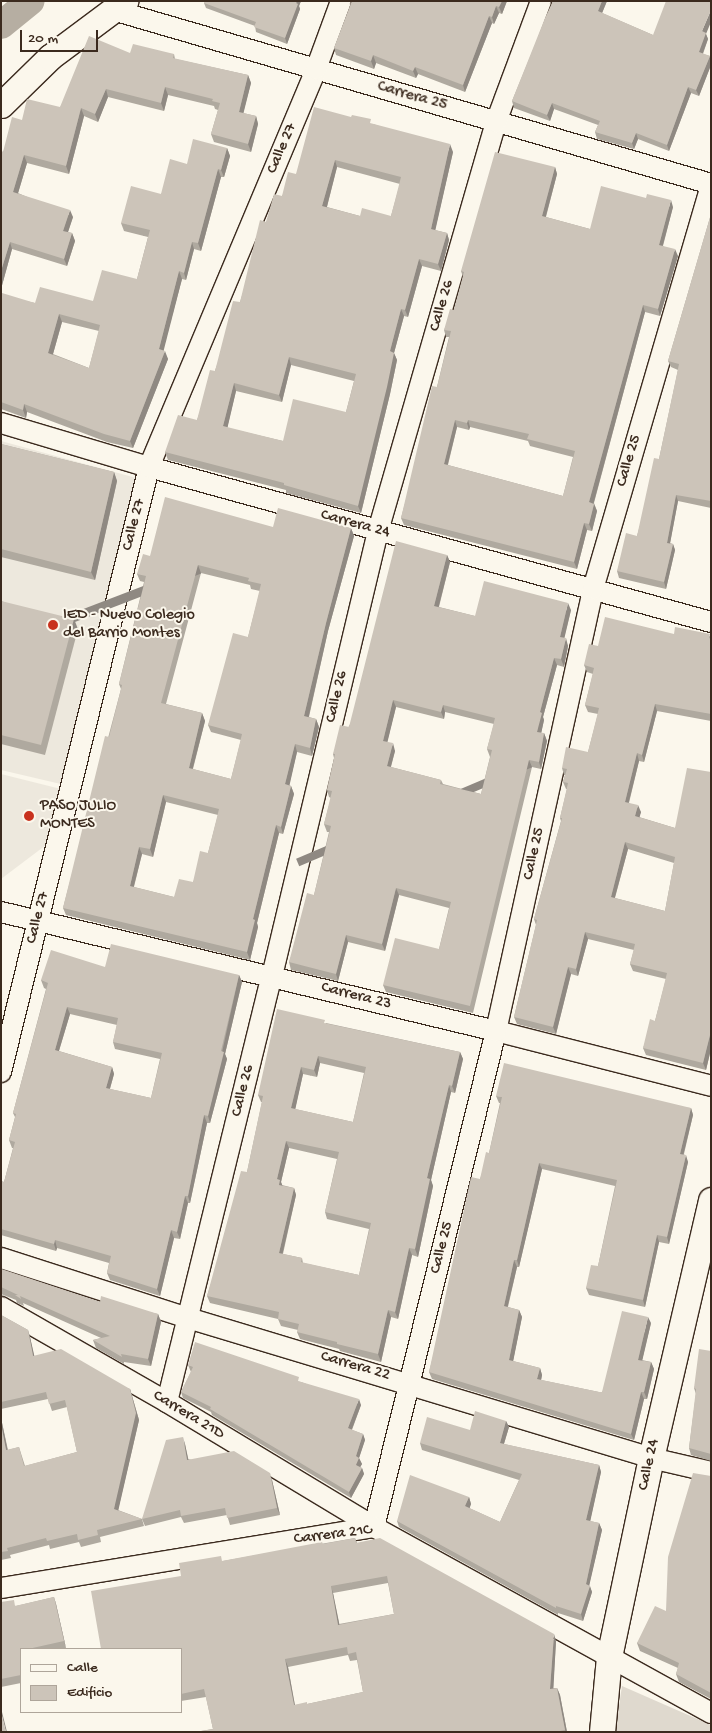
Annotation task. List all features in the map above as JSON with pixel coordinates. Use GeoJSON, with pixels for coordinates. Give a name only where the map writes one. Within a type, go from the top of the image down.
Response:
{"type":"FeatureCollection","features":[{"type":"Feature","properties":{"kind":"street","name":"Calle 27"},"geometry":{"type":"LineString","coordinates":[[1,1072],[149,467],[316,69],[341,1]]}},
{"type":"Feature","properties":{"kind":"street","name":"Calle 26"},"geometry":{"type":"LineString","coordinates":[[166,1402],[272,976],[378,531],[496,122],[541,1]]}},
{"type":"Feature","properties":{"kind":"street","name":"Carrera 25"},"geometry":{"type":"LineString","coordinates":[[119,6],[316,69],[711,185]]}},
{"type":"Feature","properties":{"kind":"street"},"geometry":{"type":"LineString","coordinates":[[1,104],[50,57],[119,6]]}},
{"type":"Feature","properties":{"kind":"street","name":"Calle 25"},"geometry":{"type":"LineString","coordinates":[[374,1527],[496,1031],[593,589],[711,185]]}},
{"type":"Feature","properties":{"kind":"street","name":"Carrera 24"},"geometry":{"type":"LineString","coordinates":[[1,423],[149,467],[711,622]]}},
{"type":"Feature","properties":{"kind":"street","name":"Carrera 23"},"geometry":{"type":"LineString","coordinates":[[1,912],[272,976],[711,1086]]}},
{"type":"Feature","properties":{"kind":"street","name":"Calle 24"},"geometry":{"type":"LineString","coordinates":[[602,1732],[609,1657],[651,1458],[711,1200]]}},
{"type":"Feature","properties":{"kind":"street","name":"Carrera 22"},"geometry":{"type":"LineString","coordinates":[[1,1258],[188,1318],[651,1458],[711,1472]]}},
{"type":"Feature","properties":{"kind":"street","name":"Carrera 21D"},"geometry":{"type":"LineString","coordinates":[[1,1307],[166,1402],[374,1527]]}},
{"type":"Feature","properties":{"kind":"street","name":"Carrera 21C"},"geometry":{"type":"LineString","coordinates":[[1,1588],[374,1527],[711,1713]]}},
{"type":"Feature","properties":{"kind":"shaded area","name":"IED - Nuevo Colegio del Barrio Montes"},"geometry":{"type":"Polygon","coordinates":[[[1,441],[140,479],[65,785],[1,770],[1,441]]]}},
{"type":"Feature","properties":{"kind":"shaded area","name":"PASO JULIO MONTES"},"geometry":{"type":"Polygon","coordinates":[[[1,774],[65,790],[50,842],[1,879],[1,774]]]}},
{"type":"Feature","properties":{"kind":"shaded area"},"geometry":{"type":"Polygon","coordinates":[[[622,1686],[711,1725],[711,1732],[615,1732],[622,1686]]]}},
{"type":"Feature","properties":{"kind":"building"},"geometry":{"type":"Polygon","coordinates":[[[204,1],[297,1],[296,3],[298,4],[285,38],[254,27],[256,22],[204,3],[204,1]]]}},
{"type":"Feature","properties":{"kind":"building"},"geometry":{"type":"Polygon","coordinates":[[[352,1],[502,1],[499,7],[496,6],[492,17],[489,16],[463,85],[415,67],[413,71],[373,55],[371,61],[334,48],[352,1]]]}},
{"type":"Feature","properties":{"kind":"building"},"geometry":{"type":"Polygon","coordinates":[[[553,1],[602,1],[598,11],[653,35],[666,1],[711,1],[711,10],[702,31],[706,33],[699,52],[710,56],[696,90],[688,87],[667,145],[636,133],[632,143],[595,132],[600,121],[552,103],[547,115],[512,101],[553,1]]]}},
{"type":"Feature","properties":{"kind":"building"},"geometry":{"type":"Polygon","coordinates":[[[89,36],[130,53],[133,44],[174,54],[173,58],[248,75],[239,112],[256,116],[248,144],[211,134],[220,103],[212,101],[213,99],[165,87],[161,103],[106,89],[95,114],[81,108],[66,166],[24,155],[13,192],[70,210],[63,231],[72,233],[64,259],[10,242],[1,271],[1,151],[3,152],[12,117],[22,120],[27,99],[60,107],[89,36]]]}},
{"type":"Feature","properties":{"kind":"building"},"geometry":{"type":"Polygon","coordinates":[[[314,107],[351,117],[352,115],[371,119],[370,123],[450,144],[431,229],[447,233],[438,264],[419,259],[405,310],[401,309],[390,351],[394,353],[387,387],[358,506],[284,485],[284,483],[165,452],[178,415],[197,420],[210,370],[215,371],[233,301],[240,302],[260,220],[266,222],[274,194],[282,196],[288,172],[296,174],[314,107]],[[335,160],[322,206],[360,216],[362,208],[391,216],[401,177],[335,160]],[[289,357],[279,395],[234,383],[223,426],[283,441],[293,399],[346,412],[356,374],[289,357]]]}},
{"type":"Feature","properties":{"kind":"building"},"geometry":{"type":"Polygon","coordinates":[[[193,139],[227,148],[221,170],[218,169],[198,243],[192,242],[184,273],[179,271],[159,349],[165,351],[130,441],[104,434],[24,404],[23,410],[1,402],[2,293],[35,303],[40,287],[93,301],[102,270],[137,279],[150,230],[121,223],[131,186],[161,194],[170,159],[187,164],[193,139]],[[59,314],[48,353],[89,368],[100,325],[59,314]]]}},
{"type":"Feature","properties":{"kind":"building"},"geometry":{"type":"Polygon","coordinates":[[[495,152],[555,167],[542,216],[590,229],[601,186],[646,198],[647,194],[671,200],[659,245],[675,249],[658,309],[643,305],[589,502],[594,504],[589,524],[584,523],[574,562],[401,518],[432,386],[437,387],[451,331],[444,330],[450,309],[454,310],[464,272],[461,271],[495,152]],[[455,420],[444,464],[563,496],[575,451],[527,439],[529,434],[468,420],[467,423],[455,420]]]}},
{"type":"Feature","properties":{"kind":"building"},"geometry":{"type":"Polygon","coordinates":[[[711,214],[711,501],[676,495],[667,543],[673,544],[664,582],[617,571],[626,533],[637,536],[654,458],[659,459],[679,364],[668,361],[711,214]]]}},
{"type":"Feature","properties":{"kind":"building"},"geometry":{"type":"Polygon","coordinates":[[[1,444],[114,472],[91,572],[1,549],[1,444]]]}},
{"type":"Feature","properties":{"kind":"building"},"geometry":{"type":"Polygon","coordinates":[[[165,497],[273,527],[278,508],[351,528],[304,716],[316,719],[310,748],[295,744],[285,784],[291,786],[281,827],[276,825],[247,952],[63,908],[105,736],[109,737],[122,685],[119,684],[146,576],[137,574],[143,554],[150,556],[165,497]],[[198,565],[161,703],[202,713],[189,768],[231,779],[242,734],[208,725],[233,633],[248,637],[261,584],[248,581],[249,578],[198,565]],[[163,795],[150,849],[139,847],[130,886],[174,897],[179,879],[193,882],[200,851],[208,853],[219,809],[163,795]]]}},
{"type":"Feature","properties":{"kind":"building"},"geometry":{"type":"Polygon","coordinates":[[[396,541],[447,555],[434,606],[475,616],[484,581],[568,603],[560,637],[566,638],[561,659],[554,658],[540,712],[542,713],[537,732],[544,733],[539,762],[529,760],[470,1006],[383,985],[395,938],[439,949],[451,902],[396,888],[382,944],[346,935],[336,974],[289,962],[307,893],[314,895],[331,826],[324,824],[332,791],[327,790],[340,725],[349,727],[396,541]],[[393,700],[383,741],[393,743],[387,766],[441,780],[440,784],[481,794],[492,750],[487,749],[495,718],[443,705],[441,712],[393,700]]]}},
{"type":"Feature","properties":{"kind":"building"},"geometry":{"type":"Polygon","coordinates":[[[1,601],[74,619],[41,745],[1,735],[1,601]]]}},
{"type":"Feature","properties":{"kind":"building"},"geometry":{"type":"Polygon","coordinates":[[[605,617],[674,634],[675,627],[710,634],[711,714],[655,704],[642,755],[637,753],[625,802],[638,805],[635,816],[675,828],[687,768],[711,772],[711,1031],[703,1063],[643,1048],[650,1019],[655,1021],[667,973],[630,964],[635,944],[585,932],[576,969],[568,967],[553,1027],[514,1017],[537,920],[534,919],[562,818],[560,818],[568,783],[563,782],[567,769],[562,768],[566,747],[588,752],[599,708],[585,705],[594,668],[584,665],[589,644],[598,646],[605,617]],[[625,842],[611,897],[665,911],[675,857],[625,842]]]}},
{"type":"Feature","properties":{"kind":"building"},"geometry":{"type":"Polygon","coordinates":[[[111,944],[239,975],[221,1051],[224,1052],[208,1116],[204,1115],[188,1196],[185,1196],[177,1232],[171,1230],[157,1289],[107,1273],[111,1256],[55,1240],[54,1244],[1,1229],[1,1181],[4,1182],[15,1142],[9,1140],[16,1114],[13,1113],[48,983],[41,980],[51,950],[105,967],[111,944]],[[67,1007],[55,1050],[112,1067],[106,1088],[151,1098],[162,1053],[113,1042],[118,1018],[67,1007]]]}},
{"type":"Feature","properties":{"kind":"building"},"geometry":{"type":"Polygon","coordinates":[[[277,1009],[325,1020],[324,1023],[460,1052],[452,1086],[449,1085],[427,1178],[430,1179],[415,1249],[409,1248],[395,1312],[388,1310],[378,1354],[297,1332],[299,1324],[278,1319],[279,1312],[207,1296],[241,1171],[247,1172],[263,1096],[258,1095],[277,1009]],[[318,1056],[314,1070],[301,1067],[291,1108],[353,1122],[366,1067],[318,1056]],[[286,1141],[277,1179],[280,1180],[279,1185],[294,1188],[279,1253],[302,1258],[301,1262],[359,1275],[371,1223],[325,1212],[339,1152],[286,1141]]]}},
{"type":"Feature","properties":{"kind":"building"},"geometry":{"type":"Polygon","coordinates":[[[504,1063],[691,1108],[680,1154],[686,1155],[667,1237],[657,1235],[643,1300],[586,1288],[591,1265],[598,1266],[617,1180],[539,1163],[517,1260],[514,1260],[504,1306],[519,1310],[509,1360],[540,1368],[537,1379],[599,1392],[602,1392],[622,1311],[648,1317],[638,1360],[651,1362],[644,1392],[641,1392],[631,1434],[429,1372],[471,1177],[480,1179],[486,1152],[489,1153],[502,1097],[496,1096],[504,1063]]]}},
{"type":"Feature","properties":{"kind":"building"},"geometry":{"type":"Polygon","coordinates":[[[1,1269],[100,1302],[101,1296],[158,1314],[148,1359],[121,1354],[122,1357],[93,1340],[110,1336],[20,1296],[21,1299],[15,1295],[18,1295],[1,1287],[1,1269]]]}},
{"type":"Feature","properties":{"kind":"building"},"geometry":{"type":"Polygon","coordinates":[[[1,1315],[28,1330],[33,1356],[61,1349],[130,1389],[136,1413],[114,1509],[142,1519],[97,1530],[98,1535],[78,1540],[77,1534],[47,1541],[46,1538],[7,1548],[8,1551],[1,1552],[1,1424],[6,1450],[19,1447],[24,1466],[77,1452],[65,1400],[49,1404],[46,1392],[1,1402],[1,1315]]]}},
{"type":"Feature","properties":{"kind":"building"},"geometry":{"type":"Polygon","coordinates":[[[195,1342],[299,1377],[298,1381],[359,1399],[348,1428],[363,1434],[356,1456],[359,1458],[356,1465],[362,1468],[349,1492],[210,1409],[211,1407],[181,1392],[193,1367],[188,1365],[195,1342]]]}},
{"type":"Feature","properties":{"kind":"building"},"geometry":{"type":"Polygon","coordinates":[[[699,1349],[711,1351],[711,1454],[689,1448],[699,1349]]]}},
{"type":"Feature","properties":{"kind":"building"},"geometry":{"type":"Polygon","coordinates":[[[475,1411],[506,1421],[500,1443],[599,1465],[586,1520],[599,1523],[586,1584],[590,1586],[581,1614],[556,1606],[556,1608],[397,1521],[410,1475],[469,1497],[465,1506],[500,1522],[522,1474],[420,1443],[427,1417],[470,1430],[475,1411]]]}},
{"type":"Feature","properties":{"kind":"building"},"geometry":{"type":"Polygon","coordinates":[[[183,1437],[187,1460],[234,1451],[270,1473],[277,1508],[227,1518],[225,1508],[181,1516],[180,1510],[142,1519],[166,1440],[183,1437]]]}},
{"type":"Feature","properties":{"kind":"building"},"geometry":{"type":"Polygon","coordinates":[[[693,1473],[711,1476],[711,1693],[676,1674],[679,1663],[637,1643],[655,1606],[666,1611],[668,1557],[693,1473]]]}},
{"type":"Feature","properties":{"kind":"building"},"geometry":{"type":"Polygon","coordinates":[[[355,1538],[356,1543],[380,1538],[554,1634],[550,1689],[557,1688],[565,1730],[555,1732],[195,1732],[213,1729],[204,1689],[182,1694],[182,1648],[101,1648],[91,1591],[181,1576],[179,1563],[221,1556],[222,1561],[322,1542],[323,1544],[355,1538]],[[387,1576],[331,1586],[338,1625],[394,1614],[387,1576]],[[347,1647],[285,1659],[294,1705],[363,1692],[356,1652],[348,1654],[347,1647]]]}},
{"type":"Feature","properties":{"kind":"building"},"geometry":{"type":"Polygon","coordinates":[[[54,1597],[64,1641],[32,1648],[20,1648],[20,1675],[1,1679],[1,1602],[14,1600],[15,1606],[54,1597]]]}},
{"type":"Feature","properties":{"kind":"building"},"geometry":{"type":"Polygon","coordinates":[[[1,1712],[6,1732],[1,1732],[1,1712]]]}},
{"type":"Feature","properties":{"kind":"waterway"},"geometry":{"type":"LineString","coordinates":[[1,25],[31,1]]}},
{"type":"Feature","properties":{"kind":"place","name":"IED - Nuevo Colegio del Barrio Montes"},"geometry":{"type":"Point","coordinates":[53,625]}},
{"type":"Feature","properties":{"kind":"place","name":"PASO JULIO MONTES"},"geometry":{"type":"Point","coordinates":[29,816]}}]}
